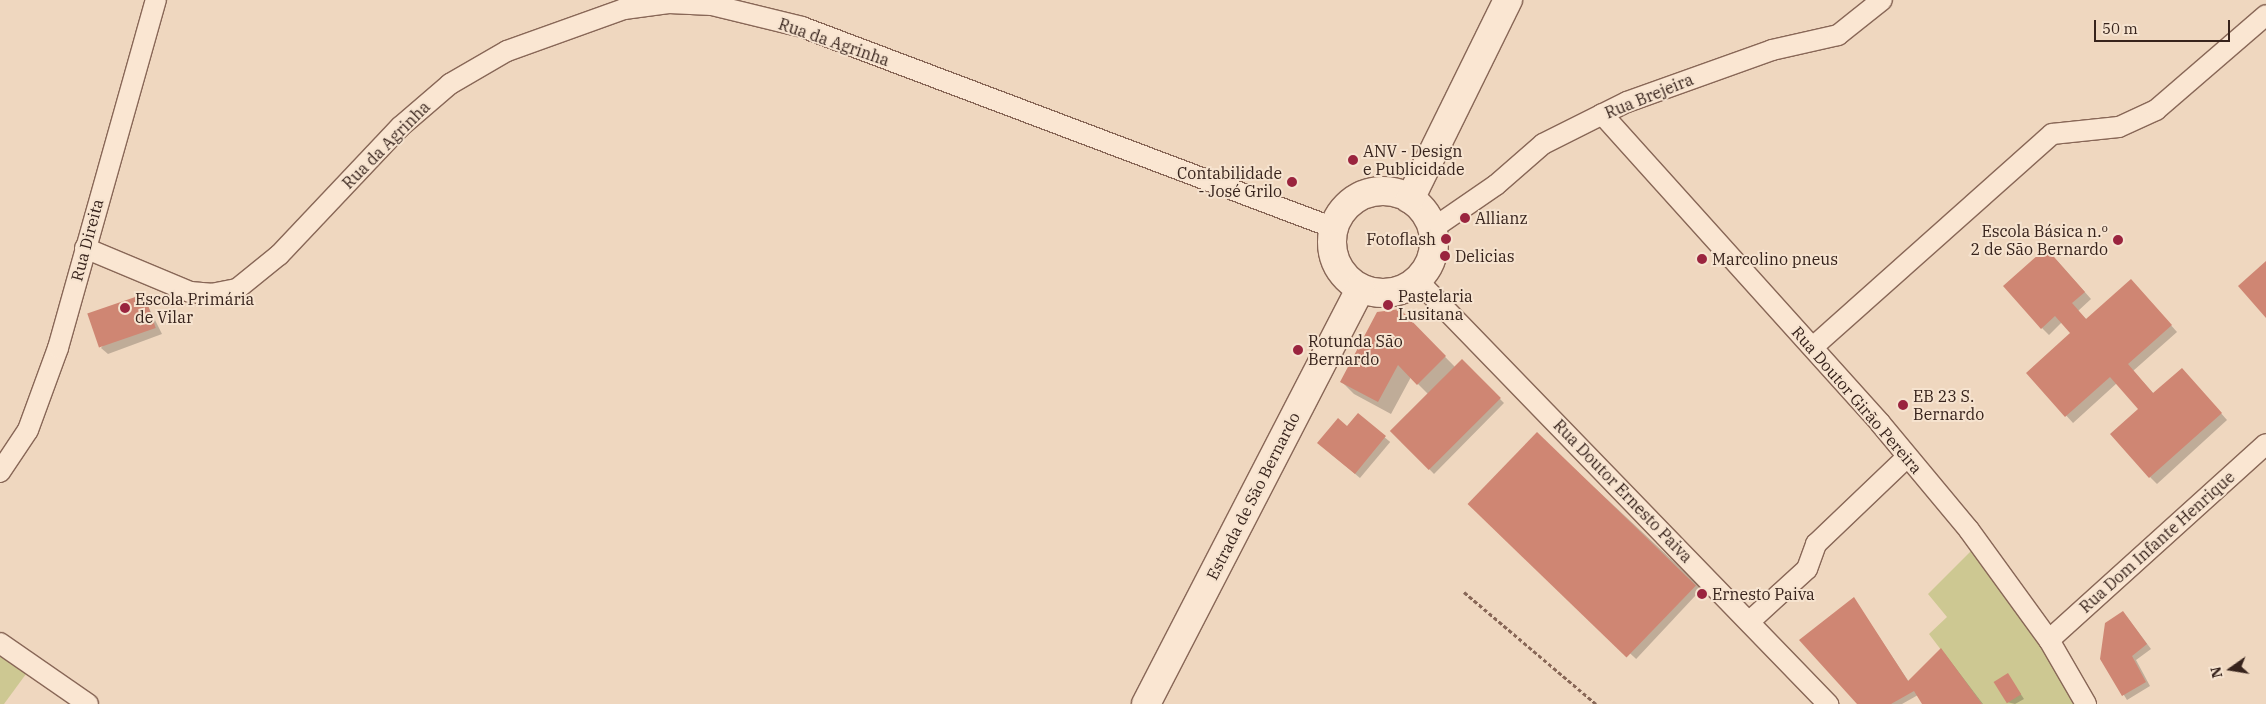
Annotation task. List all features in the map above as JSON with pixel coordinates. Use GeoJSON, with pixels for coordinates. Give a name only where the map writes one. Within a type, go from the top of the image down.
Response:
{"type":"FeatureCollection","features":[{"type":"Feature","properties":{"kind":"main road"},"geometry":{"type":"LineString","coordinates":[[1410,199],[1508,0]]}},
{"type":"Feature","properties":{"kind":"main road"},"geometry":{"type":"LineString","coordinates":[[1380,191],[1410,199],[1432,228],[1432,256],[1417,280],[1390,293],[1361,288],[1349,280],[1334,256],[1334,228],[1341,213],[1365,194],[1380,191]]}},
{"type":"Feature","properties":{"kind":"main road","name":"Estrada de São Bernardo"},"geometry":{"type":"LineString","coordinates":[[1146,704],[1361,288]]}},
{"type":"Feature","properties":{"kind":"street","name":"Rua Direita"},"geometry":{"type":"LineString","coordinates":[[0,472],[28,430],[58,348],[156,0]]}},
{"type":"Feature","properties":{"kind":"street","name":"Rua Brejeira"},"geometry":{"type":"LineString","coordinates":[[1432,228],[1496,185],[1543,144],[1602,114],[1772,50],[1838,35],[1882,0]]}},
{"type":"Feature","properties":{"kind":"street","name":"Rua da Agrinha"},"geometry":{"type":"LineString","coordinates":[[85,248],[190,292],[211,294],[237,289],[279,256],[400,126],[450,84],[507,50],[624,9],[668,3],[712,6],[802,27],[1334,228]]}},
{"type":"Feature","properties":{"kind":"street"},"geometry":{"type":"LineString","coordinates":[[1813,347],[2052,134],[2119,126],[2156,110],[2266,15]]}},
{"type":"Feature","properties":{"kind":"street","name":"Rua Doutor Girão Pereira"},"geometry":{"type":"LineString","coordinates":[[1602,114],[1813,347],[1969,530],[2049,640],[2086,704]]}},
{"type":"Feature","properties":{"kind":"street","name":"Rua Doutor Ernesto Paiva"},"geometry":{"type":"LineString","coordinates":[[1417,280],[1750,621],[1828,704]]}},
{"type":"Feature","properties":{"kind":"street","name":"Rua Dom Infante Henrique"},"geometry":{"type":"LineString","coordinates":[[2049,640],[2266,444]]}},
{"type":"Feature","properties":{"kind":"street"},"geometry":{"type":"LineString","coordinates":[[1750,621],[1807,569],[1816,544],[1907,457]]}},
{"type":"Feature","properties":{"kind":"street"},"geometry":{"type":"LineString","coordinates":[[0,643],[88,704]]}},
{"type":"Feature","properties":{"kind":"path"},"geometry":{"type":"LineString","coordinates":[[1464,592],[1596,704]]}},
{"type":"Feature","properties":{"kind":"shaded area"},"geometry":{"type":"Polygon","coordinates":[[[1975,547],[2003,585],[2080,704],[1982,704],[1929,634],[1947,617],[1928,594],[1975,547]]]}},
{"type":"Feature","properties":{"kind":"shaded area"},"geometry":{"type":"Polygon","coordinates":[[[0,656],[26,674],[4,704],[0,704],[0,656]]]}},
{"type":"Feature","properties":{"kind":"building"},"geometry":{"type":"Polygon","coordinates":[[[2046,248],[2085,292],[2072,303],[2086,319],[2131,279],[2172,325],[2128,364],[2153,393],[2182,368],[2222,413],[2149,478],[2110,434],[2138,409],[2110,377],[2065,417],[2026,373],[2070,333],[2055,316],[2041,329],[2003,286],[2046,248]]]}},
{"type":"Feature","properties":{"kind":"building"},"geometry":{"type":"Polygon","coordinates":[[[2266,261],[2266,318],[2238,286],[2266,261]]]}},
{"type":"Feature","properties":{"kind":"building"},"geometry":{"type":"Polygon","coordinates":[[[144,294],[156,328],[99,348],[87,314],[144,294]]]}},
{"type":"Feature","properties":{"kind":"building"},"geometry":{"type":"Polygon","coordinates":[[[1400,309],[1446,356],[1417,385],[1398,365],[1378,402],[1340,382],[1377,312],[1400,309]]]}},
{"type":"Feature","properties":{"kind":"building"},"geometry":{"type":"Polygon","coordinates":[[[1462,359],[1501,398],[1429,470],[1390,431],[1462,359]]]}},
{"type":"Feature","properties":{"kind":"building"},"geometry":{"type":"Polygon","coordinates":[[[1358,413],[1386,436],[1355,474],[1317,443],[1338,418],[1347,426],[1358,413]]]}},
{"type":"Feature","properties":{"kind":"building"},"geometry":{"type":"Polygon","coordinates":[[[1537,432],[1696,586],[1627,657],[1468,504],[1537,432]]]}},
{"type":"Feature","properties":{"kind":"building"},"geometry":{"type":"Polygon","coordinates":[[[1854,597],[1908,681],[1941,648],[1982,704],[1922,704],[1914,691],[1891,704],[1857,704],[1799,640],[1854,597]]]}},
{"type":"Feature","properties":{"kind":"building"},"geometry":{"type":"Polygon","coordinates":[[[2123,611],[2147,644],[2132,656],[2146,682],[2122,696],[2100,659],[2105,623],[2123,611]]]}},
{"type":"Feature","properties":{"kind":"building"},"geometry":{"type":"Polygon","coordinates":[[[2008,673],[2021,694],[2007,703],[1994,682],[2008,673]]]}},
{"type":"Feature","properties":{"kind":"place","name":"ANV - Design e Publicidade"},"geometry":{"type":"Point","coordinates":[1353,160]}},
{"type":"Feature","properties":{"kind":"place","name":"Contabilidade - José Grilo"},"geometry":{"type":"Point","coordinates":[1292,182]}},
{"type":"Feature","properties":{"kind":"place","name":"Allianz"},"geometry":{"type":"Point","coordinates":[1465,218]}},
{"type":"Feature","properties":{"kind":"place","name":"Fotoflash"},"geometry":{"type":"Point","coordinates":[1446,239]}},
{"type":"Feature","properties":{"kind":"place","name":"Escola Básica n.º 2 de São Bernardo"},"geometry":{"type":"Point","coordinates":[2118,240]}},
{"type":"Feature","properties":{"kind":"place","name":"Delicias"},"geometry":{"type":"Point","coordinates":[1445,256]}},
{"type":"Feature","properties":{"kind":"place","name":"Marcolino pneus"},"geometry":{"type":"Point","coordinates":[1702,259]}},
{"type":"Feature","properties":{"kind":"place","name":"Pastelaria Lusitana"},"geometry":{"type":"Point","coordinates":[1388,305]}},
{"type":"Feature","properties":{"kind":"place","name":"Escola Primária de Vilar"},"geometry":{"type":"Point","coordinates":[125,308]}},
{"type":"Feature","properties":{"kind":"place","name":"Rotunda São Bernardo"},"geometry":{"type":"Point","coordinates":[1298,350]}},
{"type":"Feature","properties":{"kind":"place","name":"EB 23 S. Bernardo"},"geometry":{"type":"Point","coordinates":[1903,405]}},
{"type":"Feature","properties":{"kind":"place","name":"Ernesto Paiva"},"geometry":{"type":"Point","coordinates":[1702,594]}}]}
